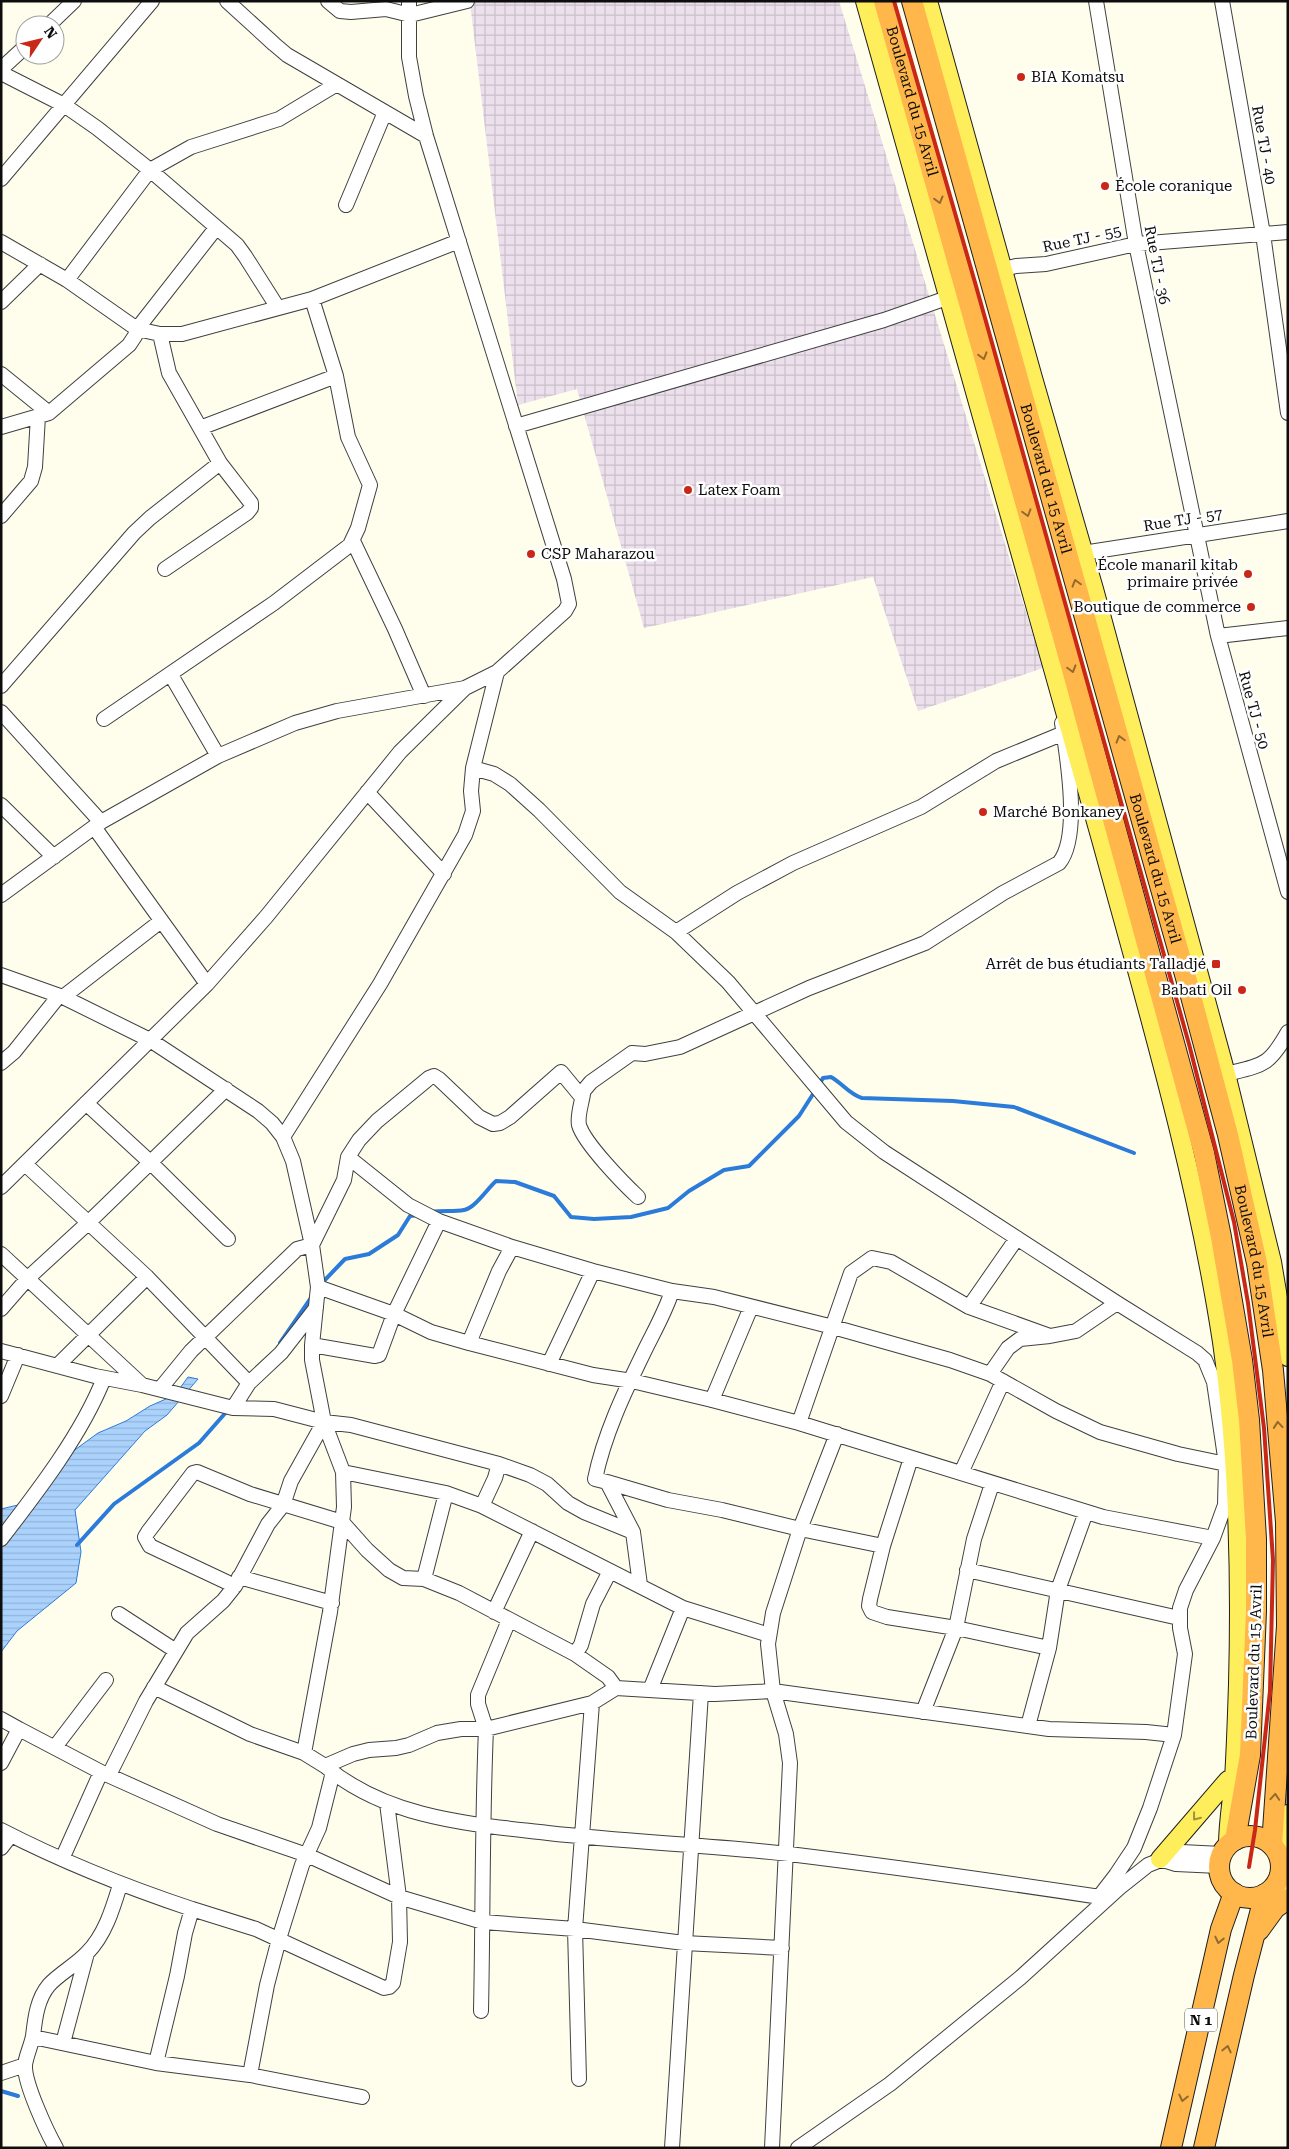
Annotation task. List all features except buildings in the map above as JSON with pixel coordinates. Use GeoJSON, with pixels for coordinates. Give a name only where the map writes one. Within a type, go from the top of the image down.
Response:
{"type":"FeatureCollection","features":[{"type":"Feature","properties":{"kind":"highway","name":"Boulevard du 15 Avril"},"geometry":{"type":"LineString","coordinates":[[884,1],[1074,678],[1204,1153],[1223,1245],[1243,1368],[1249,1420],[1256,1539],[1256,1611],[1251,1747],[1225,1851]]}},
{"type":"Feature","properties":{"kind":"highway","name":"Boulevard du 15 Avril"},"geometry":{"type":"LineString","coordinates":[[912,1],[1188,985],[1228,1135],[1257,1263],[1273,1370],[1286,1522],[1286,1626],[1281,1857]]}},
{"type":"Feature","properties":{"kind":"highway"},"geometry":{"type":"LineString","coordinates":[[1242,1837],[1266,1840],[1281,1857],[1278,1893],[1250,1898],[1234,1893],[1223,1882],[1225,1851],[1242,1837]]}},
{"type":"Feature","properties":{"kind":"highway","name":"N 1"},"geometry":{"type":"LineString","coordinates":[[1172,2148],[1221,1929],[1234,1893]]}},
{"type":"Feature","properties":{"kind":"highway","name":"N 1"},"geometry":{"type":"LineString","coordinates":[[1204,2148],[1254,1938],[1276,1908],[1278,1893]]}},
{"type":"Feature","properties":{"kind":"main road","name":"Boulevard du 15 Avril"},"geometry":{"type":"LineString","coordinates":[[865,1],[947,298],[1061,690],[1171,1096],[1192,1181],[1219,1326],[1233,1434],[1237,1510],[1238,1683],[1225,1851]]}},
{"type":"Feature","properties":{"kind":"main road","name":"Boulevard du 15 Avril"},"geometry":{"type":"LineString","coordinates":[[928,1],[1004,269],[1032,378],[1083,553],[1226,1074],[1272,1262],[1288,1357]]}},
{"type":"Feature","properties":{"kind":"main road"},"geometry":{"type":"LineString","coordinates":[[1160,1859],[1231,1775]]}},
{"type":"Feature","properties":{"kind":"main road"},"geometry":{"type":"LineString","coordinates":[[1281,1857],[1288,1814]]}},
{"type":"Feature","properties":{"kind":"street"},"geometry":{"type":"LineString","coordinates":[[59,15],[74,1]]}},
{"type":"Feature","properties":{"kind":"street"},"geometry":{"type":"LineString","coordinates":[[1,179],[152,1]]}},
{"type":"Feature","properties":{"kind":"street"},"geometry":{"type":"LineString","coordinates":[[227,1],[274,44],[337,84],[426,136]]}},
{"type":"Feature","properties":{"kind":"street"},"geometry":{"type":"LineString","coordinates":[[328,1],[340,11],[386,9],[410,16],[467,1]]}},
{"type":"Feature","properties":{"kind":"street"},"geometry":{"type":"LineString","coordinates":[[1,894],[98,824],[218,756],[295,723],[337,711],[465,688],[497,672],[565,611],[569,604],[566,586],[426,136],[414,89],[409,57],[409,1]]}},
{"type":"Feature","properties":{"kind":"street","name":"Rue TJ - 36"},"geometry":{"type":"LineString","coordinates":[[1096,1],[1136,244],[1196,534]]}},
{"type":"Feature","properties":{"kind":"street","name":"Rue TJ - 40"},"geometry":{"type":"LineString","coordinates":[[1222,1],[1263,234],[1288,413]]}},
{"type":"Feature","properties":{"kind":"street"},"geometry":{"type":"LineString","coordinates":[[15,57],[1,71],[64,105],[150,170],[246,256],[278,308]]}},
{"type":"Feature","properties":{"kind":"street"},"geometry":{"type":"LineString","coordinates":[[67,280],[150,170],[191,147],[279,119],[337,84]]}},
{"type":"Feature","properties":{"kind":"street"},"geometry":{"type":"LineString","coordinates":[[346,205],[385,112]]}},
{"type":"Feature","properties":{"kind":"street"},"geometry":{"type":"LineString","coordinates":[[1,427],[44,415],[129,345],[137,329],[216,228]]}},
{"type":"Feature","properties":{"kind":"street","name":"Rue TJ - 55"},"geometry":{"type":"LineString","coordinates":[[1004,269],[1016,266],[1046,264],[1136,244],[1288,232]]}},
{"type":"Feature","properties":{"kind":"street"},"geometry":{"type":"LineString","coordinates":[[1,242],[67,280],[137,329],[160,334],[182,334],[312,299],[459,241]]}},
{"type":"Feature","properties":{"kind":"street"},"geometry":{"type":"LineString","coordinates":[[1,302],[40,264]]}},
{"type":"Feature","properties":{"kind":"street"},"geometry":{"type":"LineString","coordinates":[[516,426],[884,320],[947,298]]}},
{"type":"Feature","properties":{"kind":"street"},"geometry":{"type":"LineString","coordinates":[[104,719],[274,603],[353,541],[370,485],[348,437],[336,376],[312,299]]}},
{"type":"Feature","properties":{"kind":"street"},"geometry":{"type":"LineString","coordinates":[[160,334],[167,369],[220,463],[249,499],[251,508],[247,513],[165,569]]}},
{"type":"Feature","properties":{"kind":"street"},"geometry":{"type":"LineString","coordinates":[[1,374],[44,415]]}},
{"type":"Feature","properties":{"kind":"street"},"geometry":{"type":"LineString","coordinates":[[200,428],[336,376]]}},
{"type":"Feature","properties":{"kind":"street"},"geometry":{"type":"LineString","coordinates":[[1,516],[31,482],[44,415]]}},
{"type":"Feature","properties":{"kind":"street"},"geometry":{"type":"LineString","coordinates":[[1,686],[134,534],[150,518],[220,463]]}},
{"type":"Feature","properties":{"kind":"street","name":"Rue TJ - 57"},"geometry":{"type":"LineString","coordinates":[[1083,553],[1288,521]]}},
{"type":"Feature","properties":{"kind":"street","name":"Rue TJ - 50"},"geometry":{"type":"LineString","coordinates":[[1196,534],[1218,636],[1288,892]]}},
{"type":"Feature","properties":{"kind":"street"},"geometry":{"type":"LineString","coordinates":[[353,541],[424,696]]}},
{"type":"Feature","properties":{"kind":"street"},"geometry":{"type":"LineString","coordinates":[[1218,636],[1288,628]]}},
{"type":"Feature","properties":{"kind":"street"},"geometry":{"type":"LineString","coordinates":[[283,1137],[380,984],[465,835],[473,811],[471,791],[473,768],[497,672]]}},
{"type":"Feature","properties":{"kind":"street"},"geometry":{"type":"LineString","coordinates":[[171,674],[218,756]]}},
{"type":"Feature","properties":{"kind":"street"},"geometry":{"type":"LineString","coordinates":[[1,1187],[207,984],[266,917],[400,752],[465,688]]}},
{"type":"Feature","properties":{"kind":"street"},"geometry":{"type":"LineString","coordinates":[[638,1197],[623,1183],[592,1146],[579,1124],[583,1094],[591,1082],[632,1053],[645,1054],[680,1046],[753,1012],[925,943],[1003,893],[1059,862],[1064,857],[1070,829],[1070,784],[1059,703],[1061,690]]}},
{"type":"Feature","properties":{"kind":"street"},"geometry":{"type":"LineString","coordinates":[[1,712],[98,824],[161,921],[207,984]]}},
{"type":"Feature","properties":{"kind":"street"},"geometry":{"type":"LineString","coordinates":[[676,932],[737,893],[793,863],[904,815],[996,761],[1064,733]]}},
{"type":"Feature","properties":{"kind":"street"},"geometry":{"type":"LineString","coordinates":[[473,768],[494,774],[510,784],[539,810],[620,892],[676,932],[728,982],[846,1122],[884,1152],[1117,1303],[1198,1353],[1204,1360],[1214,1382],[1226,1464],[1226,1505],[1213,1538],[1186,1590],[1179,1618],[1185,1654],[1174,1735],[1150,1808],[1134,1848],[1103,1897]]}},
{"type":"Feature","properties":{"kind":"street"},"geometry":{"type":"LineString","coordinates":[[367,792],[444,874]]}},
{"type":"Feature","properties":{"kind":"street"},"geometry":{"type":"LineString","coordinates":[[1,805],[54,856]]}},
{"type":"Feature","properties":{"kind":"street"},"geometry":{"type":"LineString","coordinates":[[3,1059],[60,997],[161,921]]}},
{"type":"Feature","properties":{"kind":"street"},"geometry":{"type":"LineString","coordinates":[[1,975],[60,997],[150,1040],[258,1111],[272,1123],[283,1137],[293,1161],[312,1245],[318,1288],[312,1360],[324,1422],[343,1472],[344,1507],[332,1603],[304,1753]]}},
{"type":"Feature","properties":{"kind":"street"},"geometry":{"type":"LineString","coordinates":[[1226,1074],[1256,1066],[1272,1058],[1288,1032]]}},
{"type":"Feature","properties":{"kind":"street"},"geometry":{"type":"LineString","coordinates":[[160,1389],[180,1363],[297,1249],[312,1245],[344,1180],[348,1157],[359,1140],[377,1121],[432,1076],[439,1079],[479,1117],[493,1124],[500,1123],[510,1117],[561,1072],[580,1095],[583,1094]]}},
{"type":"Feature","properties":{"kind":"street"},"geometry":{"type":"LineString","coordinates":[[1,1309],[28,1278],[151,1163],[226,1089]]}},
{"type":"Feature","properties":{"kind":"street"},"geometry":{"type":"LineString","coordinates":[[86,1103],[151,1163],[228,1239]]}},
{"type":"Feature","properties":{"kind":"street"},"geometry":{"type":"LineString","coordinates":[[348,1157],[408,1205],[439,1221],[512,1248],[672,1291],[714,1297],[833,1327],[950,1360],[990,1374],[1100,1432],[1178,1454],[1226,1464]]}},
{"type":"Feature","properties":{"kind":"street"},"geometry":{"type":"LineString","coordinates":[[25,1164],[147,1277],[249,1383]]}},
{"type":"Feature","properties":{"kind":"street"},"geometry":{"type":"LineString","coordinates":[[312,1345],[377,1356],[380,1353],[394,1314],[439,1221]]}},
{"type":"Feature","properties":{"kind":"street"},"geometry":{"type":"LineString","coordinates":[[969,1307],[1017,1238]]}},
{"type":"Feature","properties":{"kind":"street"},"geometry":{"type":"LineString","coordinates":[[469,1343],[499,1272],[512,1248]]}},
{"type":"Feature","properties":{"kind":"street"},"geometry":{"type":"LineString","coordinates":[[1,1254],[142,1385]]}},
{"type":"Feature","properties":{"kind":"street"},"geometry":{"type":"LineString","coordinates":[[799,1423],[851,1274],[872,1258],[891,1262],[969,1307],[1050,1336]]}},
{"type":"Feature","properties":{"kind":"street"},"geometry":{"type":"LineString","coordinates":[[549,1364],[593,1271]]}},
{"type":"Feature","properties":{"kind":"street"},"geometry":{"type":"LineString","coordinates":[[57,1366],[147,1277]]}},
{"type":"Feature","properties":{"kind":"street"},"geometry":{"type":"LineString","coordinates":[[318,1288],[394,1314],[430,1332],[469,1343],[593,1375],[632,1381],[799,1423],[1103,1517],[1213,1538]]}},
{"type":"Feature","properties":{"kind":"street"},"geometry":{"type":"LineString","coordinates":[[672,1291],[609,1430],[595,1478],[668,1500],[722,1510],[800,1529],[883,1546]]}},
{"type":"Feature","properties":{"kind":"street"},"geometry":{"type":"LineString","coordinates":[[990,1374],[1013,1343],[1020,1339],[1076,1331],[1117,1303]]}},
{"type":"Feature","properties":{"kind":"street"},"geometry":{"type":"LineString","coordinates":[[712,1400],[752,1307]]}},
{"type":"Feature","properties":{"kind":"street"},"geometry":{"type":"LineString","coordinates":[[233,1408],[249,1383],[281,1353],[316,1308]]}},
{"type":"Feature","properties":{"kind":"street"},"geometry":{"type":"LineString","coordinates":[[1,1351],[104,1378],[160,1389],[233,1408],[274,1409],[324,1422],[360,1427],[499,1464],[530,1475],[547,1484],[568,1503],[584,1512],[632,1532]]}},
{"type":"Feature","properties":{"kind":"street"},"geometry":{"type":"LineString","coordinates":[[1,1396],[18,1355]]}},
{"type":"Feature","properties":{"kind":"street"},"geometry":{"type":"LineString","coordinates":[[1,1539],[29,1503],[92,1406],[104,1378]]}},
{"type":"Feature","properties":{"kind":"street"},"geometry":{"type":"LineString","coordinates":[[961,1473],[1003,1381]]}},
{"type":"Feature","properties":{"kind":"street"},"geometry":{"type":"LineString","coordinates":[[62,1859],[105,1773],[154,1687],[187,1633],[223,1601],[237,1581],[268,1524],[283,1505],[292,1481],[324,1422]]}},
{"type":"Feature","properties":{"kind":"street"},"geometry":{"type":"LineString","coordinates":[[772,2148],[790,1763],[786,1734],[773,1691],[769,1668],[769,1636],[773,1613],[800,1529],[837,1434]]}},
{"type":"Feature","properties":{"kind":"street"},"geometry":{"type":"LineString","coordinates":[[911,1458],[883,1546],[870,1599],[869,1606],[872,1612],[887,1617],[956,1628],[1049,1648]]}},
{"type":"Feature","properties":{"kind":"street"},"geometry":{"type":"LineString","coordinates":[[482,1506],[495,1478],[499,1464]]}},
{"type":"Feature","properties":{"kind":"street"},"geometry":{"type":"LineString","coordinates":[[332,1603],[237,1581],[150,1546],[145,1538],[187,1479],[197,1472],[231,1487],[283,1505],[342,1522],[367,1550],[389,1570],[404,1578],[424,1579],[460,1593],[575,1654],[608,1677],[616,1688]]}},
{"type":"Feature","properties":{"kind":"street"},"geometry":{"type":"LineString","coordinates":[[343,1472],[446,1494],[482,1506],[683,1608],[769,1636]]}},
{"type":"Feature","properties":{"kind":"street"},"geometry":{"type":"LineString","coordinates":[[607,1482],[632,1532],[640,1585]]}},
{"type":"Feature","properties":{"kind":"street"},"geometry":{"type":"LineString","coordinates":[[923,1712],[956,1628],[966,1570],[992,1484]]}},
{"type":"Feature","properties":{"kind":"street"},"geometry":{"type":"LineString","coordinates":[[424,1579],[446,1494]]}},
{"type":"Feature","properties":{"kind":"street"},"geometry":{"type":"LineString","coordinates":[[1028,1726],[1049,1648],[1058,1590],[1086,1512]]}},
{"type":"Feature","properties":{"kind":"street"},"geometry":{"type":"LineString","coordinates":[[494,1612],[532,1531]]}},
{"type":"Feature","properties":{"kind":"street"},"geometry":{"type":"LineString","coordinates":[[966,1570],[1179,1618]]}},
{"type":"Feature","properties":{"kind":"street"},"geometry":{"type":"LineString","coordinates":[[575,1654],[581,1646],[593,1604],[610,1571]]}},
{"type":"Feature","properties":{"kind":"street"},"geometry":{"type":"LineString","coordinates":[[650,1690],[683,1608]]}},
{"type":"Feature","properties":{"kind":"street"},"geometry":{"type":"LineString","coordinates":[[119,1614],[176,1652]]}},
{"type":"Feature","properties":{"kind":"street"},"geometry":{"type":"LineString","coordinates":[[481,2011],[483,1922],[482,1826],[486,1729],[478,1704],[478,1695],[509,1620]]}},
{"type":"Feature","properties":{"kind":"street"},"geometry":{"type":"LineString","coordinates":[[55,1747],[106,1680]]}},
{"type":"Feature","properties":{"kind":"street"},"geometry":{"type":"LineString","coordinates":[[154,1687],[250,1734],[304,1753],[346,1781],[387,1803],[458,1823],[581,1837],[787,1854],[1103,1897]]}},
{"type":"Feature","properties":{"kind":"street"},"geometry":{"type":"LineString","coordinates":[[250,2075],[267,1985],[307,1855],[319,1828],[329,1769],[353,1754],[409,1745],[437,1733],[461,1729],[486,1729],[592,1703],[616,1688],[701,1693],[773,1691],[1028,1726],[1174,1735]]}},
{"type":"Feature","properties":{"kind":"street"},"geometry":{"type":"LineString","coordinates":[[672,2148],[701,1693]]}},
{"type":"Feature","properties":{"kind":"street"},"geometry":{"type":"LineString","coordinates":[[579,2079],[575,1929],[592,1703]]}},
{"type":"Feature","properties":{"kind":"street"},"geometry":{"type":"LineString","coordinates":[[1,1720],[105,1773],[217,1824],[307,1855],[400,1897],[483,1922],[575,1929],[684,1943],[782,1948]]}},
{"type":"Feature","properties":{"kind":"street"},"geometry":{"type":"LineString","coordinates":[[1,1763],[19,1729]]}},
{"type":"Feature","properties":{"kind":"street"},"geometry":{"type":"LineString","coordinates":[[1,1848],[6,1832],[120,1885],[247,1926],[280,1939],[384,1988],[389,1987],[393,1983],[400,1942],[400,1897],[387,1803]]}},
{"type":"Feature","properties":{"kind":"street"},"geometry":{"type":"LineString","coordinates":[[798,2148],[890,2084],[1020,1978],[1103,1897],[1148,1865],[1182,1852],[1225,1851]]}},
{"type":"Feature","properties":{"kind":"street"},"geometry":{"type":"LineString","coordinates":[[63,2043],[87,1953],[107,1922],[120,1885]]}},
{"type":"Feature","properties":{"kind":"street"},"geometry":{"type":"LineString","coordinates":[[156,2063],[192,1909]]}},
{"type":"Feature","properties":{"kind":"street"},"geometry":{"type":"LineString","coordinates":[[56,2148],[45,2129],[28,2081],[25,2065],[32,2037],[34,2017],[47,1987],[87,1953]]}},
{"type":"Feature","properties":{"kind":"street"},"geometry":{"type":"LineString","coordinates":[[32,2037],[156,2063],[250,2075],[362,2098]]}},
{"type":"Feature","properties":{"kind":"street"},"geometry":{"type":"LineString","coordinates":[[1,2074],[25,2065]]}},
{"type":"Feature","properties":{"kind":"shaded area"},"geometry":{"type":"Polygon","coordinates":[[[468,1],[839,1],[1043,668],[918,711],[873,577],[644,628],[577,389],[518,405],[471,11],[468,1]]]}},
{"type":"Feature","properties":{"kind":"water"},"geometry":{"type":"Polygon","coordinates":[[[188,1377],[198,1379],[167,1415],[145,1431],[75,1510],[81,1552],[76,1583],[17,1631],[1,1652],[1,1509],[22,1504],[72,1452],[98,1433],[126,1421],[150,1406],[175,1395],[188,1377]]]}},
{"type":"Feature","properties":{"kind":"waterway"},"geometry":{"type":"LineString","coordinates":[[819,1085],[823,1078],[831,1077],[862,1098],[953,1101],[1014,1107],[1134,1153]]}},
{"type":"Feature","properties":{"kind":"waterway"},"geometry":{"type":"LineString","coordinates":[[432,1212],[468,1209],[496,1181],[515,1182],[554,1196],[571,1217],[594,1219],[631,1217],[668,1208],[689,1191],[724,1170],[749,1166],[799,1116],[815,1091]]}},
{"type":"Feature","properties":{"kind":"waterway"},"geometry":{"type":"LineString","coordinates":[[322,1283],[345,1259],[369,1254],[398,1235],[410,1216],[418,1215]]}},
{"type":"Feature","properties":{"kind":"waterway"},"geometry":{"type":"LineString","coordinates":[[280,1343],[313,1295]]}},
{"type":"Feature","properties":{"kind":"waterway"},"geometry":{"type":"LineString","coordinates":[[77,1545],[114,1504],[199,1443],[228,1410]]}},
{"type":"Feature","properties":{"kind":"waterway"},"geometry":{"type":"LineString","coordinates":[[1,2091],[18,2096]]}},
{"type":"Feature","properties":{"kind":"railway"},"geometry":{"type":"LineString","coordinates":[[894,1],[1189,1044],[1234,1222],[1248,1303],[1264,1428],[1273,1560],[1270,1691],[1255,1830],[1249,1867]]}},
{"type":"Feature","properties":{"kind":"place","name":"BIA Komatsu"},"geometry":{"type":"Point","coordinates":[1021,77]}},
{"type":"Feature","properties":{"kind":"place","name":"École coranique"},"geometry":{"type":"Point","coordinates":[1105,186]}},
{"type":"Feature","properties":{"kind":"place","name":"Latex Foam"},"geometry":{"type":"Point","coordinates":[688,490]}},
{"type":"Feature","properties":{"kind":"place","name":"CSP Maharazou"},"geometry":{"type":"Point","coordinates":[531,554]}},
{"type":"Feature","properties":{"kind":"place","name":"École manaril kitab primaire privée"},"geometry":{"type":"Point","coordinates":[1248,574]}},
{"type":"Feature","properties":{"kind":"place","name":"Boutique de commerce"},"geometry":{"type":"Point","coordinates":[1251,607]}},
{"type":"Feature","properties":{"kind":"place","name":"Marché Bonkaney"},"geometry":{"type":"Point","coordinates":[983,812]}},
{"type":"Feature","properties":{"kind":"place","name":"Arrêt de bus étudiants Talladjé"},"geometry":{"type":"Point","coordinates":[1216,964]}},
{"type":"Feature","properties":{"kind":"place","name":"Babati Oil"},"geometry":{"type":"Point","coordinates":[1242,990]}}]}
